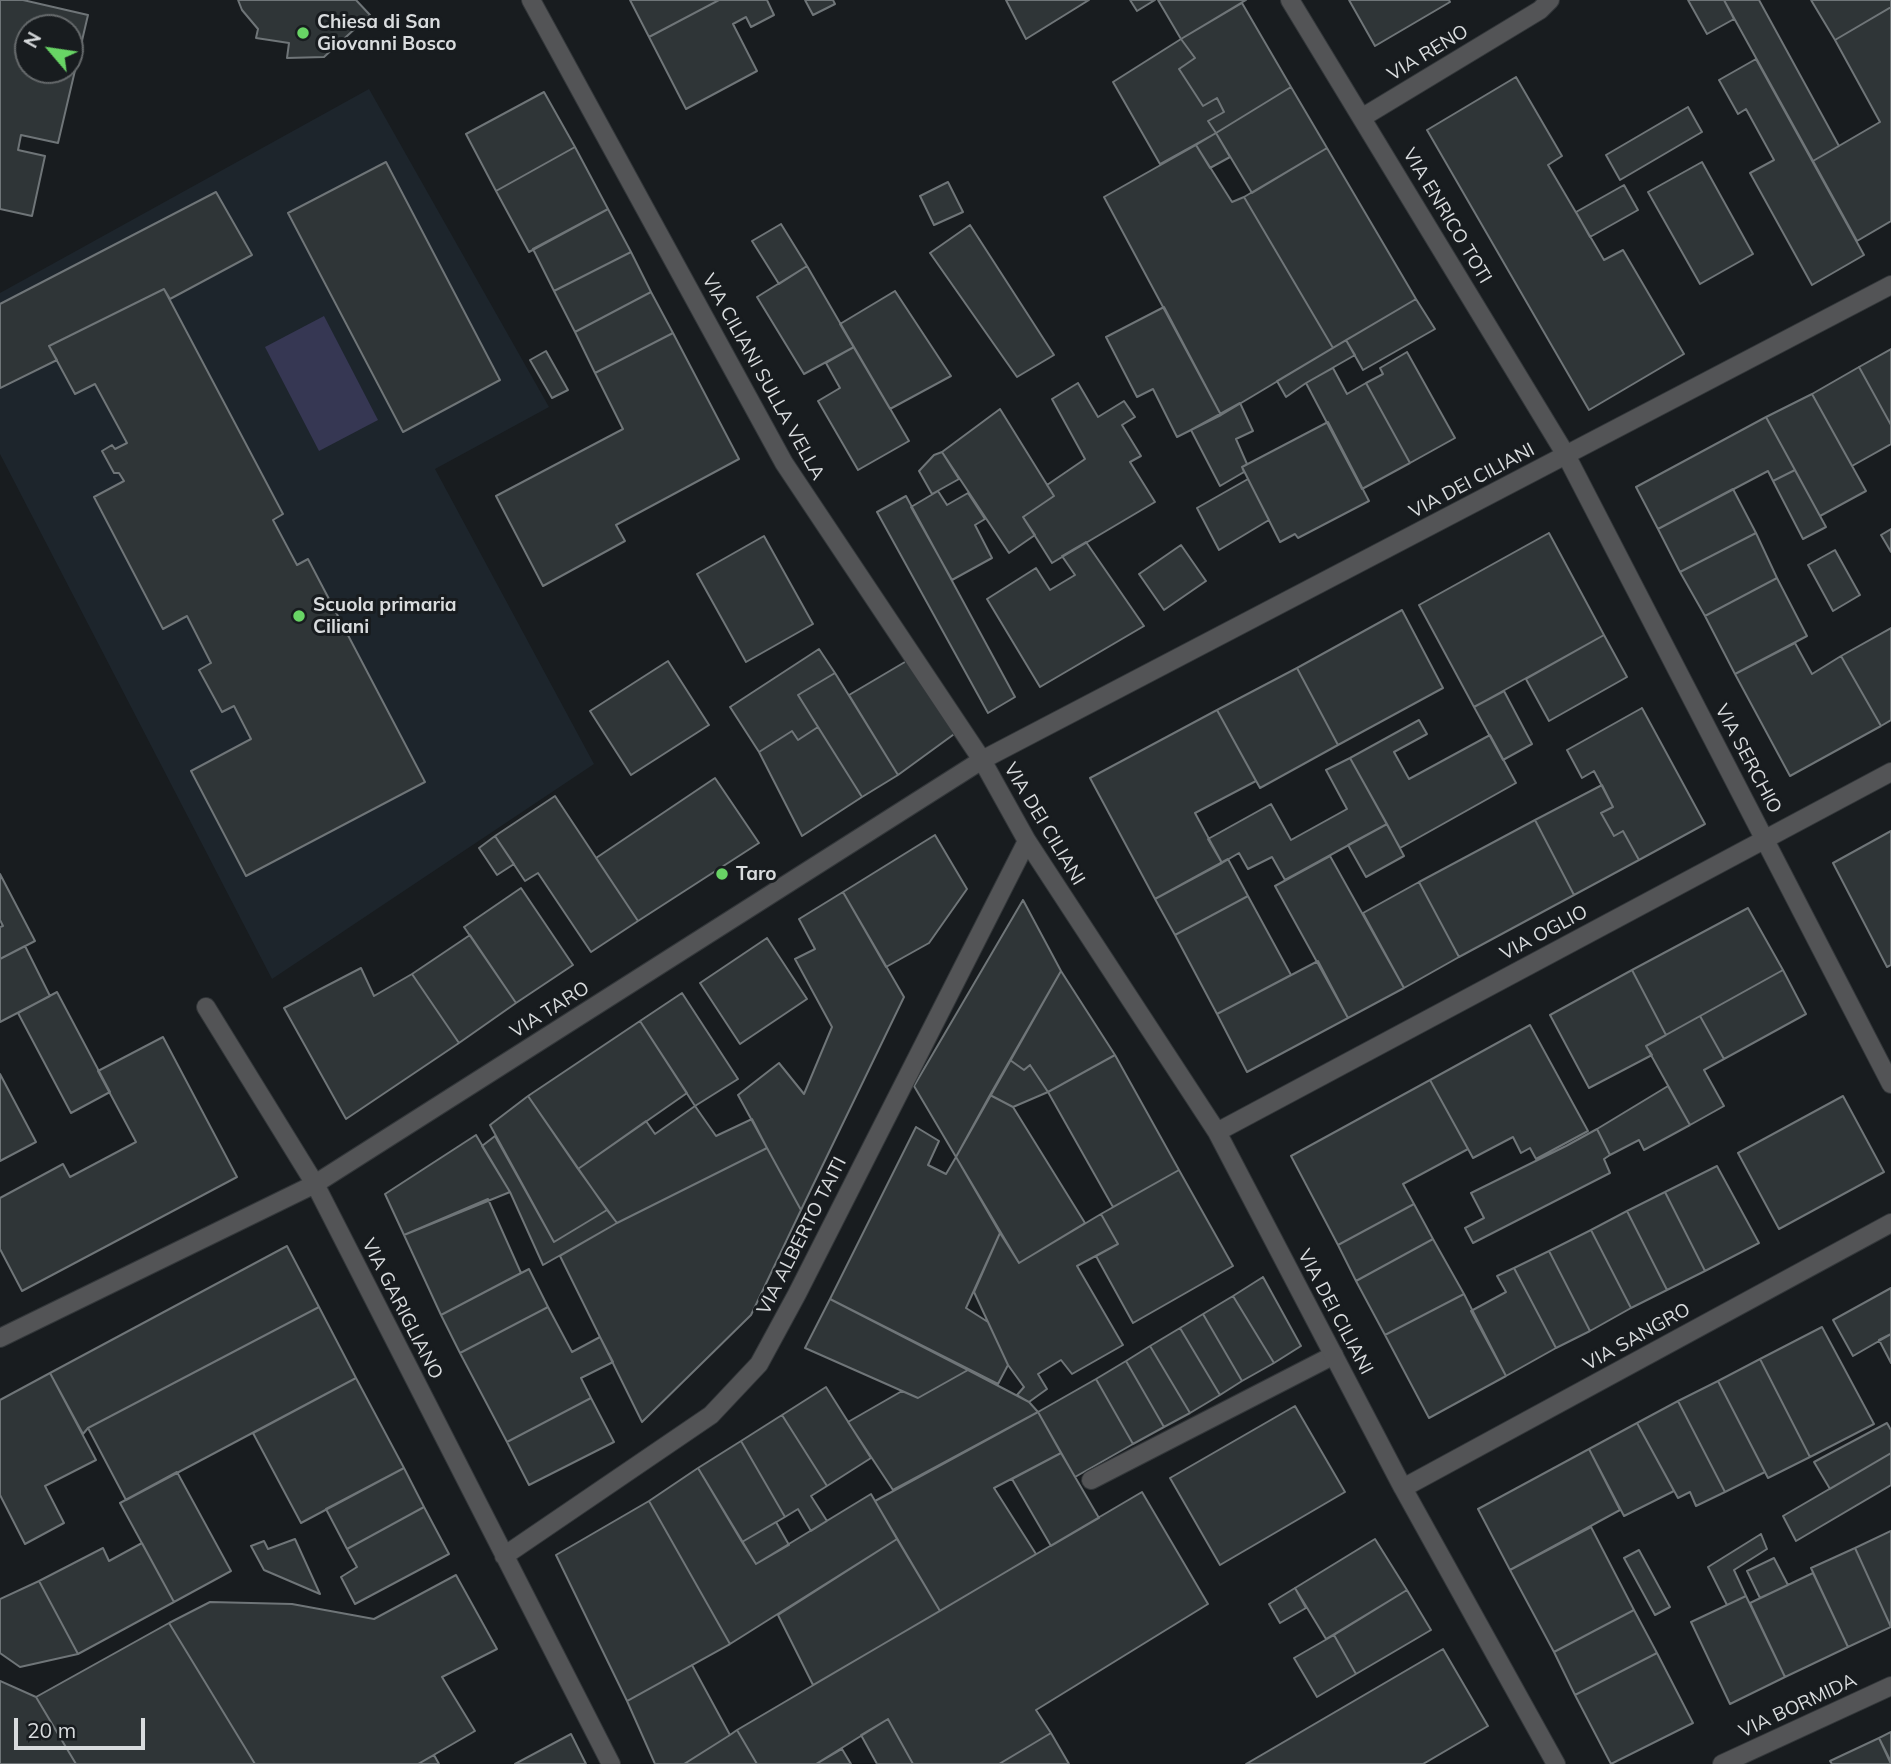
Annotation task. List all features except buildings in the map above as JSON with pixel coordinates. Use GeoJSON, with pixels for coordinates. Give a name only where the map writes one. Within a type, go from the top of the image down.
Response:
{"type":"FeatureCollection","features":[{"type":"Feature","properties":{"kind":"street","name":"VIA CILIANI SULLA VELLA"},"geometry":{"type":"LineString","coordinates":[[531,0],[783,463],[982,760]]}},
{"type":"Feature","properties":{"kind":"street","name":"VIA ENRICO TOTI"},"geometry":{"type":"LineString","coordinates":[[1290,0],[1566,455]]}},
{"type":"Feature","properties":{"kind":"street","name":"VIA RENO"},"geometry":{"type":"LineString","coordinates":[[1363,117],[1540,10],[1549,0]]}},
{"type":"Feature","properties":{"kind":"street","name":"VIA DEI CILIANI"},"geometry":{"type":"LineString","coordinates":[[1556,1764],[1404,1488],[1217,1132],[1027,841],[982,760],[1891,285]]}},
{"type":"Feature","properties":{"kind":"street","name":"VIA SERCHIO"},"geometry":{"type":"LineString","coordinates":[[1566,455],[1891,1084]]}},
{"type":"Feature","properties":{"kind":"street","name":"VIA TARO"},"geometry":{"type":"LineString","coordinates":[[315,1184],[982,760]]}},
{"type":"Feature","properties":{"kind":"street","name":"VIA OGLIO"},"geometry":{"type":"LineString","coordinates":[[1217,1132],[1891,772]]}},
{"type":"Feature","properties":{"kind":"street","name":"VIA ALBERTO TAITI"},"geometry":{"type":"LineString","coordinates":[[504,1556],[710,1415],[759,1364],[1027,841]]}},
{"type":"Feature","properties":{"kind":"street"},"geometry":{"type":"LineString","coordinates":[[0,1338],[315,1184],[206,1007]]}},
{"type":"Feature","properties":{"kind":"street","name":"VIA GARIGLIANO"},"geometry":{"type":"LineString","coordinates":[[315,1184],[611,1764]]}},
{"type":"Feature","properties":{"kind":"street","name":"VIA SANGRO"},"geometry":{"type":"LineString","coordinates":[[1404,1488],[1891,1223]]}},
{"type":"Feature","properties":{"kind":"street"},"geometry":{"type":"LineString","coordinates":[[1091,1480],[1334,1355]]}},
{"type":"Feature","properties":{"kind":"street","name":"VIA BORMIDA"},"geometry":{"type":"LineString","coordinates":[[1723,1764],[1891,1686]]}},
{"type":"Feature","properties":{"kind":"shaded area","name":"Scuola primaria Ciliani"},"geometry":{"type":"Polygon","coordinates":[[[369,89],[549,407],[435,469],[594,764],[272,979],[0,454],[0,293],[369,89]]]}},
{"type":"Feature","properties":{"kind":"shaded area"},"geometry":{"type":"Polygon","coordinates":[[[324,316],[378,420],[319,451],[265,347],[324,316]]]}},
{"type":"Feature","properties":{"kind":"place","name":"Chiesa di San Giovanni Bosco"},"geometry":{"type":"Point","coordinates":[303,33]}},
{"type":"Feature","properties":{"kind":"place","name":"Scuola primaria Ciliani"},"geometry":{"type":"Point","coordinates":[299,616]}},
{"type":"Feature","properties":{"kind":"place","name":"Taro"},"geometry":{"type":"Point","coordinates":[722,874]}}]}
